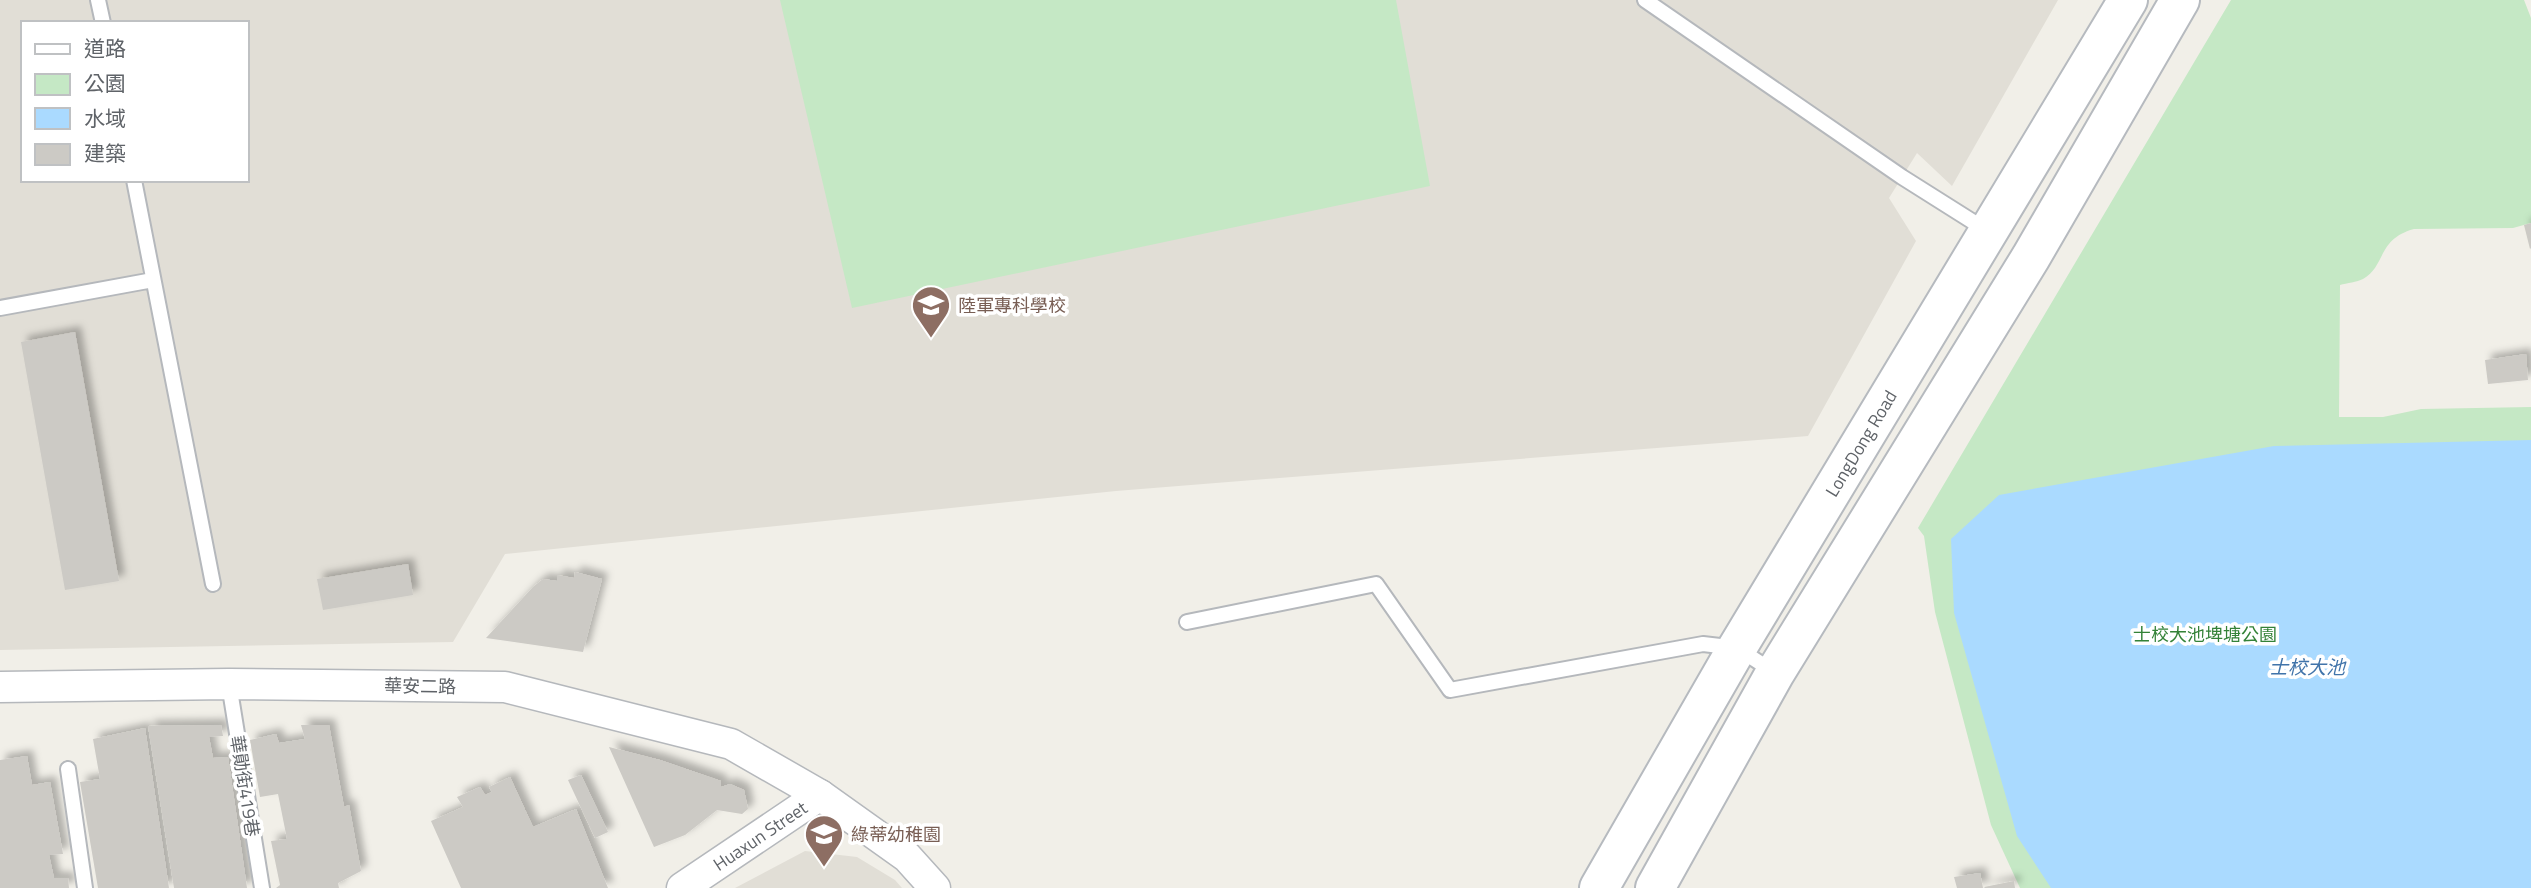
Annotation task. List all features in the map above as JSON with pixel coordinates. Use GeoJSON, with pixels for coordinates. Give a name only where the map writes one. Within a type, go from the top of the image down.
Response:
{"type":"FeatureCollection","features":[{"type":"Feature","properties":{"kind":"street","name":"LongDong Road"},"geometry":{"type":"LineString","coordinates":[[1599,888],[1737,648],[2128,0]]}},
{"type":"Feature","properties":{"kind":"street"},"geometry":{"type":"LineString","coordinates":[[1655,888],[1775,673],[2031,257],[2180,0]]}},
{"type":"Feature","properties":{"kind":"street","name":"華安二路"},"geometry":{"type":"LineString","coordinates":[[0,687],[229,684],[505,687],[731,744],[820,795]]}},
{"type":"Feature","properties":{"kind":"street","name":"Huaxun Street"},"geometry":{"type":"LineString","coordinates":[[682,888],[820,795],[907,857],[935,888]]}},
{"type":"Feature","properties":{"kind":"lane"},"geometry":{"type":"LineString","coordinates":[[98,0],[103,21]]}},
{"type":"Feature","properties":{"kind":"lane"},"geometry":{"type":"LineString","coordinates":[[1645,0],[1902,177],[1987,231]]}},
{"type":"Feature","properties":{"kind":"lane"},"geometry":{"type":"LineString","coordinates":[[134,182],[213,584]]}},
{"type":"Feature","properties":{"kind":"lane"},"geometry":{"type":"LineString","coordinates":[[0,309],[153,280]]}},
{"type":"Feature","properties":{"kind":"lane"},"geometry":{"type":"LineString","coordinates":[[1187,622],[1376,584],[1450,690],[1703,644],[1737,648],[1775,673]]}},
{"type":"Feature","properties":{"kind":"lane","name":"華勛街419巷"},"geometry":{"type":"LineString","coordinates":[[229,684],[262,888]]}},
{"type":"Feature","properties":{"kind":"lane"},"geometry":{"type":"LineString","coordinates":[[68,769],[85,888]]}},
{"type":"Feature","properties":{"kind":"shaded area","name":"陸軍專科學校"},"geometry":{"type":"Polygon","coordinates":[[[0,0],[2058,0],[1952,186],[1917,153],[1889,198],[1916,241],[1808,436],[1116,491],[505,554],[453,642],[0,650],[0,0]]]}},
{"type":"Feature","properties":{"kind":"shaded area","name":"綠蒂幼稚園"},"geometry":{"type":"Polygon","coordinates":[[[805,851],[857,857],[895,880],[902,888],[735,888],[805,851]]]}},
{"type":"Feature","properties":{"kind":"green space"},"geometry":{"type":"Polygon","coordinates":[[[780,0],[1396,0],[1430,186],[852,308],[780,0]]]}},
{"type":"Feature","properties":{"kind":"green space","name":"士校大池埤塘公園"},"geometry":{"type":"Polygon","coordinates":[[[2231,0],[2524,0],[2531,18],[2531,223],[2513,228],[2414,229],[2394,239],[2370,274],[2361,280],[2340,285],[2339,417],[2383,417],[2421,409],[2531,407],[2531,888],[2020,888],[1991,825],[1935,612],[1924,536],[1918,528],[2231,0]]]}},
{"type":"Feature","properties":{"kind":"water","name":"士校大池"},"geometry":{"type":"Polygon","coordinates":[[[2531,440],[2531,888],[2051,888],[2017,836],[1954,613],[1951,539],[1999,495],[2274,446],[2531,440]]]}},
{"type":"Feature","properties":{"kind":"building"},"geometry":{"type":"Polygon","coordinates":[[[2531,223],[2531,248],[2530,249],[2524,225],[2531,223]]]}},
{"type":"Feature","properties":{"kind":"building"},"geometry":{"type":"Polygon","coordinates":[[[75,332],[119,581],[65,590],[21,342],[75,332]]]}},
{"type":"Feature","properties":{"kind":"building"},"geometry":{"type":"Polygon","coordinates":[[[2526,354],[2528,380],[2488,384],[2485,360],[2526,354]]]}},
{"type":"Feature","properties":{"kind":"building"},"geometry":{"type":"Polygon","coordinates":[[[408,564],[413,595],[323,610],[317,579],[408,564]]]}},
{"type":"Feature","properties":{"kind":"building"},"geometry":{"type":"Polygon","coordinates":[[[575,572],[602,579],[583,652],[486,638],[543,579],[557,581],[557,575],[574,578],[575,572]]]}},
{"type":"Feature","properties":{"kind":"building"},"geometry":{"type":"Polygon","coordinates":[[[221,725],[223,736],[209,737],[213,758],[228,757],[247,888],[174,888],[148,726],[221,725]]]}},
{"type":"Feature","properties":{"kind":"building"},"geometry":{"type":"Polygon","coordinates":[[[301,725],[329,725],[344,807],[349,805],[361,871],[338,883],[339,888],[276,888],[280,885],[271,841],[287,839],[278,794],[260,797],[250,740],[276,734],[279,743],[305,739],[301,725]]]}},
{"type":"Feature","properties":{"kind":"building"},"geometry":{"type":"Polygon","coordinates":[[[145,728],[169,888],[98,888],[80,782],[100,779],[93,739],[145,728]]]}},
{"type":"Feature","properties":{"kind":"building"},"geometry":{"type":"Polygon","coordinates":[[[609,747],[660,760],[721,781],[721,787],[730,784],[744,790],[748,809],[742,814],[717,810],[685,835],[654,847],[609,747]]]}},
{"type":"Feature","properties":{"kind":"building"},"geometry":{"type":"Polygon","coordinates":[[[27,756],[32,785],[50,782],[63,854],[49,855],[54,878],[68,878],[69,888],[0,888],[0,760],[27,756]]]}},
{"type":"Feature","properties":{"kind":"building"},"geometry":{"type":"Polygon","coordinates":[[[581,775],[608,832],[595,838],[568,780],[581,775]]]}},
{"type":"Feature","properties":{"kind":"building"},"geometry":{"type":"Polygon","coordinates":[[[510,777],[533,827],[576,809],[608,888],[461,888],[431,821],[463,807],[457,797],[480,787],[485,795],[492,792],[489,787],[510,777]]]}},
{"type":"Feature","properties":{"kind":"building"},"geometry":{"type":"Polygon","coordinates":[[[1980,873],[1983,888],[1957,888],[1954,877],[1980,873]]]}},
{"type":"Feature","properties":{"kind":"building"},"geometry":{"type":"Polygon","coordinates":[[[2014,881],[2015,888],[1984,887],[2014,881]]]}},
{"type":"Feature","properties":{"kind":"place","name":"陸軍專科學校"},"geometry":{"type":"Point","coordinates":[931,339]}},
{"type":"Feature","properties":{"kind":"place","name":"綠蒂幼稚園"},"geometry":{"type":"Point","coordinates":[824,868]}}]}
